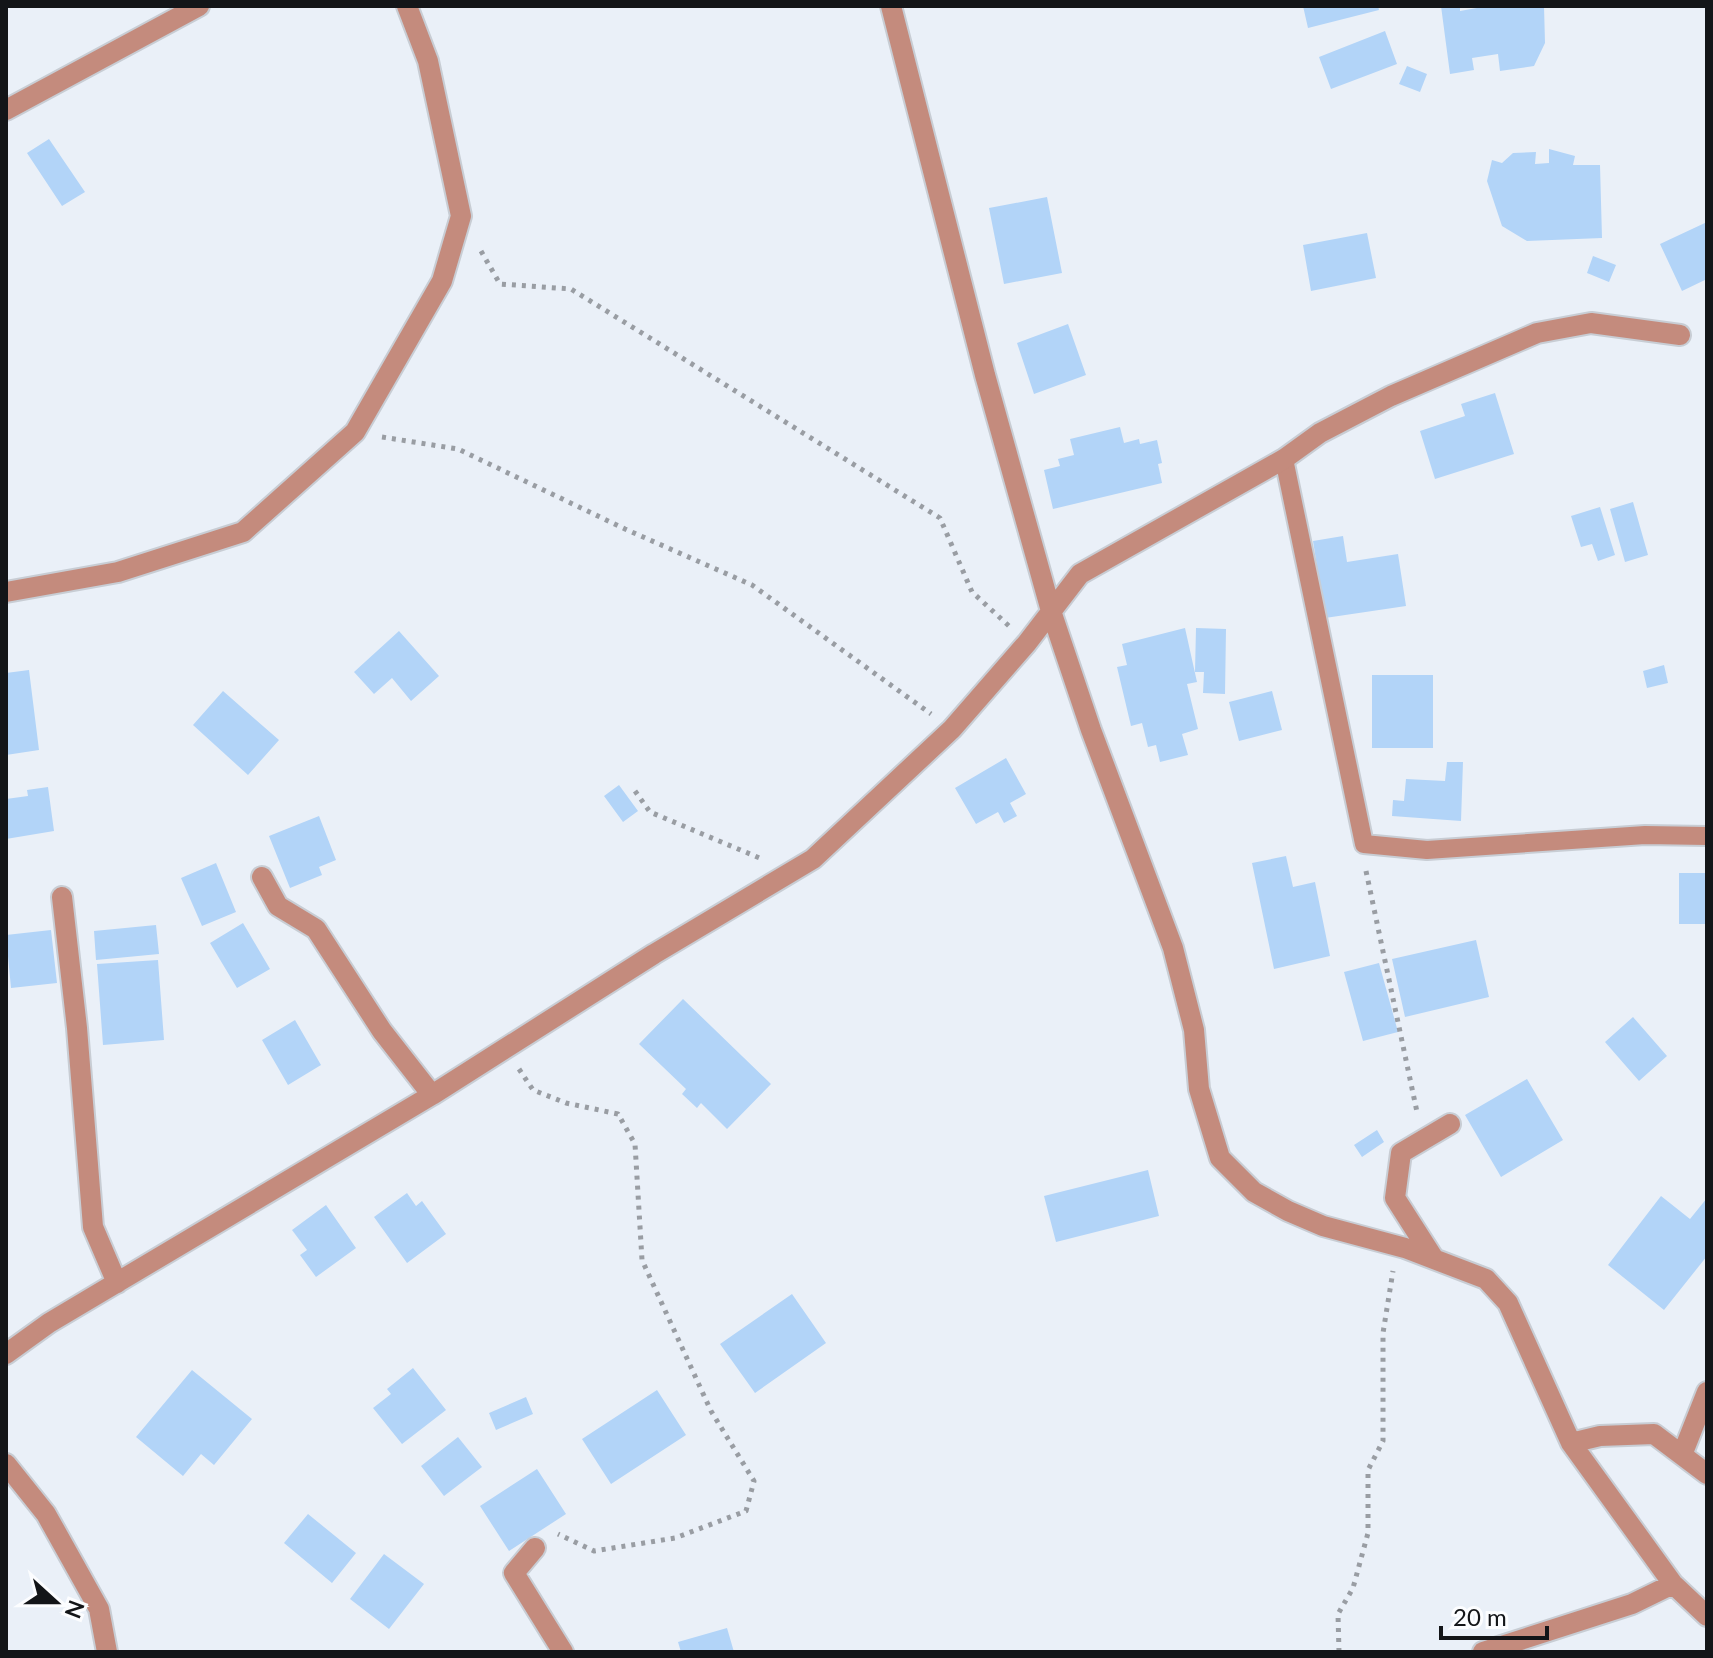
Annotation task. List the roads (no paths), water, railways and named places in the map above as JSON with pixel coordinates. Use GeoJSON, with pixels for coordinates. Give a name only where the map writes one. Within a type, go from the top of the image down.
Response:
{"type":"FeatureCollection","features":[{"type":"Feature","properties":{"kind":"street"},"geometry":{"type":"LineString","coordinates":[[6,110],[199,6]]}},
{"type":"Feature","properties":{"kind":"street"},"geometry":{"type":"LineString","coordinates":[[6,592],[118,572],[243,532],[355,432],[442,281],[461,216],[428,61],[407,6]]}},
{"type":"Feature","properties":{"kind":"street"},"geometry":{"type":"LineString","coordinates":[[891,6],[985,375],[1051,611],[1091,730],[1173,948],[1194,1030],[1199,1089],[1220,1158],[1254,1192],[1288,1211],[1323,1226],[1397,1246],[1486,1279],[1508,1303],[1571,1443],[1673,1584],[1707,1616]]}},
{"type":"Feature","properties":{"kind":"street"},"geometry":{"type":"LineString","coordinates":[[6,1354],[49,1323],[432,1095],[813,859],[952,729],[1027,643],[1080,574],[1284,459],[1320,433],[1391,396],[1537,333],[1591,323],[1680,335]]}},
{"type":"Feature","properties":{"kind":"street"},"geometry":{"type":"LineString","coordinates":[[262,877],[278,906],[316,929],[382,1031],[432,1095]]}},
{"type":"Feature","properties":{"kind":"street"},"geometry":{"type":"LineString","coordinates":[[62,897],[77,1028],[93,1227],[117,1283]]}},
{"type":"Feature","properties":{"kind":"street"},"geometry":{"type":"LineString","coordinates":[[1434,1259],[1395,1198],[1401,1153],[1450,1124]]}},
{"type":"Feature","properties":{"kind":"street"},"geometry":{"type":"LineString","coordinates":[[1682,1455],[1707,1392]]}},
{"type":"Feature","properties":{"kind":"street"},"geometry":{"type":"LineString","coordinates":[[1571,1443],[1600,1436],[1654,1434],[1707,1474]]}},
{"type":"Feature","properties":{"kind":"street"},"geometry":{"type":"LineString","coordinates":[[6,1464],[46,1514],[99,1609],[107,1652]]}},
{"type":"Feature","properties":{"kind":"street"},"geometry":{"type":"LineString","coordinates":[[535,1548],[514,1573],[563,1652]]}},
{"type":"Feature","properties":{"kind":"street"},"geometry":{"type":"LineString","coordinates":[[1483,1652],[1632,1604],[1673,1584]]}},
{"type":"Feature","properties":{"kind":"lane"},"geometry":{"type":"LineString","coordinates":[[1284,459],[1364,844],[1427,850],[1645,835],[1707,836]]}}]}
